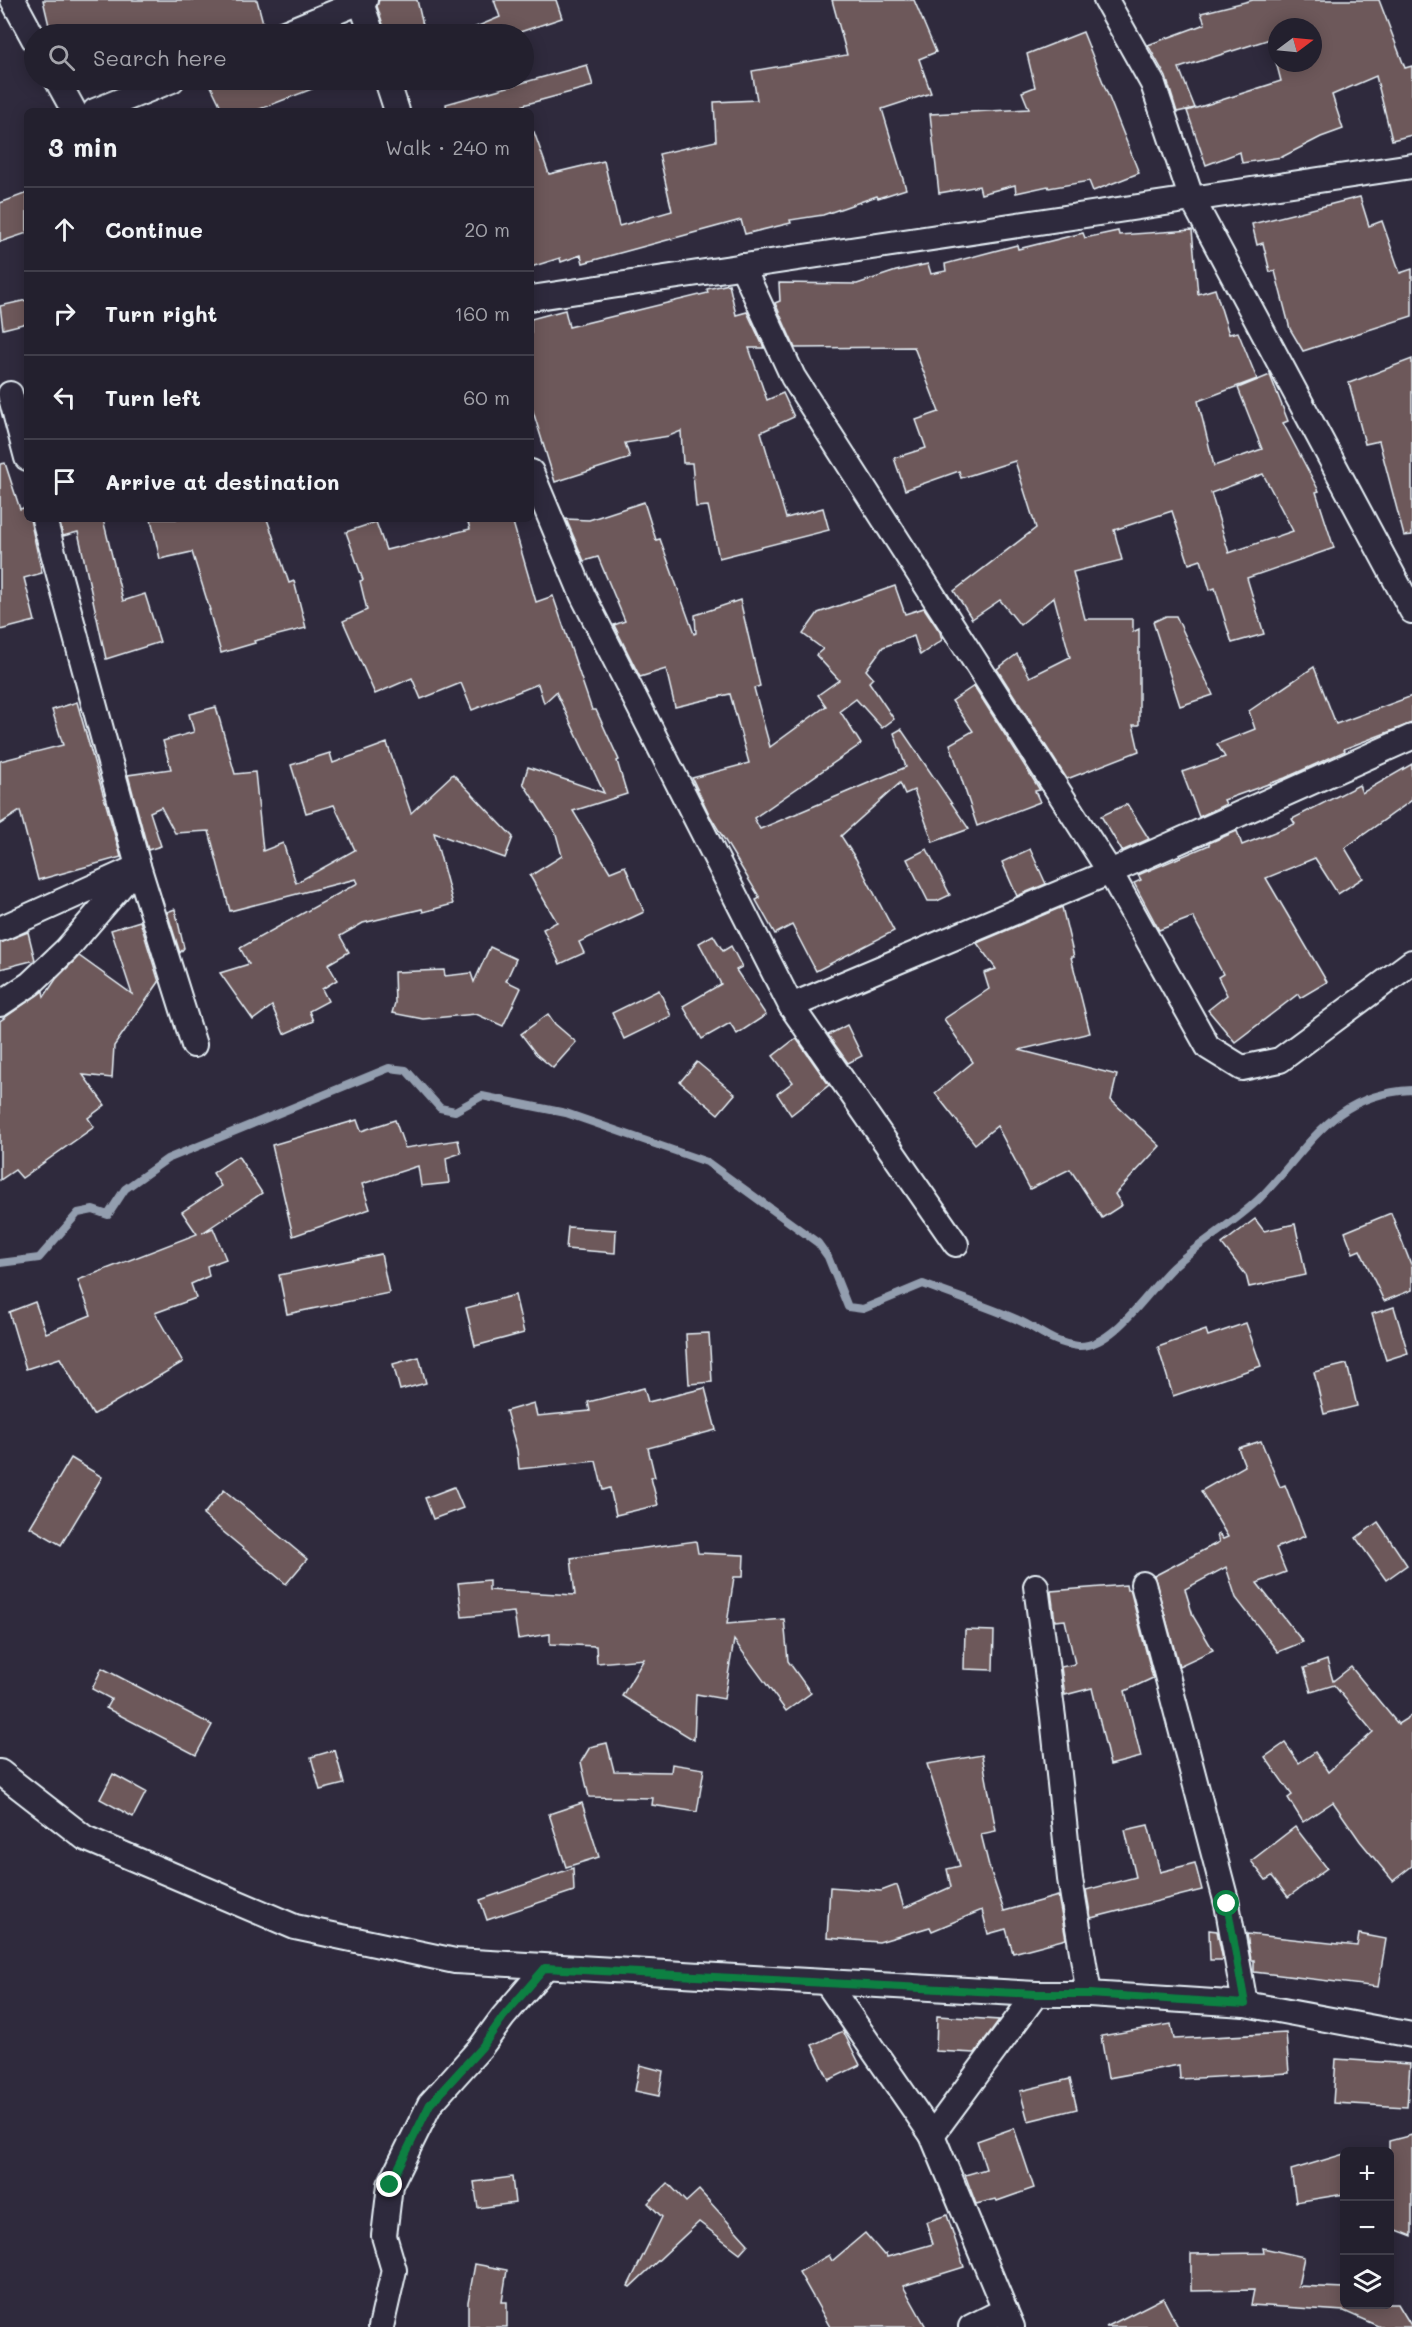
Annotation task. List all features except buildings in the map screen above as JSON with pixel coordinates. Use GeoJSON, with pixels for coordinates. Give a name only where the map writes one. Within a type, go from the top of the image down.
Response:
{"type":"FeatureCollection","features":[{"type":"Feature","properties":{"kind":"street"},"geometry":{"type":"LineString","coordinates":[[13,0],[26,24]]}},
{"type":"Feature","properties":{"kind":"street"},"geometry":{"type":"LineString","coordinates":[[1106,0],[1153,84],[1191,197],[1412,611]]}},
{"type":"Feature","properties":{"kind":"street"},"geometry":{"type":"LineString","coordinates":[[306,24],[362,1],[369,24]]}},
{"type":"Feature","properties":{"kind":"street"},"geometry":{"type":"LineString","coordinates":[[62,90],[72,108]]}},
{"type":"Feature","properties":{"kind":"street"},"geometry":{"type":"LineString","coordinates":[[102,108],[147,90]]}},
{"type":"Feature","properties":{"kind":"street"},"geometry":{"type":"LineString","coordinates":[[390,90],[396,108]]}},
{"type":"Feature","properties":{"kind":"street"},"geometry":{"type":"LineString","coordinates":[[534,298],[1191,197],[1412,166]]}},
{"type":"Feature","properties":{"kind":"street"},"geometry":{"type":"LineString","coordinates":[[742,266],[793,377],[1110,872],[1208,1047],[1242,1068],[1281,1060],[1412,962]]}},
{"type":"Feature","properties":{"kind":"street"},"geometry":{"type":"LineString","coordinates":[[12,394],[24,445]]}},
{"type":"Feature","properties":{"kind":"street"},"geometry":{"type":"LineString","coordinates":[[534,479],[583,596],[791,1006],[956,1244]]}},
{"type":"Feature","properties":{"kind":"street"},"geometry":{"type":"LineString","coordinates":[[45,522],[138,866],[194,1045]]}},
{"type":"Feature","properties":{"kind":"street"},"geometry":{"type":"LineString","coordinates":[[791,1006],[1110,872],[1412,737]]}},
{"type":"Feature","properties":{"kind":"street"},"geometry":{"type":"LineString","coordinates":[[0,929],[138,866]]}},
{"type":"Feature","properties":{"kind":"street"},"geometry":{"type":"LineString","coordinates":[[0,1004],[30,984],[66,950],[138,866]]}},
{"type":"Feature","properties":{"kind":"street"},"geometry":{"type":"LineString","coordinates":[[1143,1584],[1227,1904],[1245,2004]]}},
{"type":"Feature","properties":{"kind":"street"},"geometry":{"type":"LineString","coordinates":[[1036,1586],[1070,1879],[1089,1994]]}},
{"type":"Feature","properties":{"kind":"street"},"geometry":{"type":"LineString","coordinates":[[0,1772],[85,1838],[295,1927],[455,1961],[545,1968],[1036,1994],[1089,1994],[1245,2004],[1412,2035]]}},
{"type":"Feature","properties":{"kind":"street"},"geometry":{"type":"LineString","coordinates":[[381,2327],[394,2270],[384,2236],[390,2185],[430,2104],[482,2047],[503,2017],[545,1968]]}},
{"type":"Feature","properties":{"kind":"street"},"geometry":{"type":"LineString","coordinates":[[827,1983],[932,2135],[1009,2318],[971,2327]]}},
{"type":"Feature","properties":{"kind":"street"},"geometry":{"type":"LineString","coordinates":[[932,2135],[1036,1994]]}},
{"type":"Feature","properties":{"kind":"waterway"},"geometry":{"type":"LineString","coordinates":[[0,1263],[39,1258],[78,1213],[93,1210],[108,1215],[125,1189],[167,1159],[389,1068],[406,1070],[440,1108],[455,1111],[482,1096],[566,1113],[707,1162],[818,1243],[828,1257],[848,1307],[863,1309],[923,1284],[1016,1319],[1060,1342],[1078,1346],[1091,1344],[1118,1327],[1173,1267],[1259,1199],[1324,1127],[1341,1113],[1361,1102],[1384,1094],[1412,1090]]}},
{"type":"Feature","properties":{"kind":"route"},"geometry":{"type":"LineString","coordinates":[[390,2185],[430,2104],[482,2047],[503,2017],[545,1968],[1036,1994],[1089,1994],[1245,2004],[1227,1904]]}}]}
